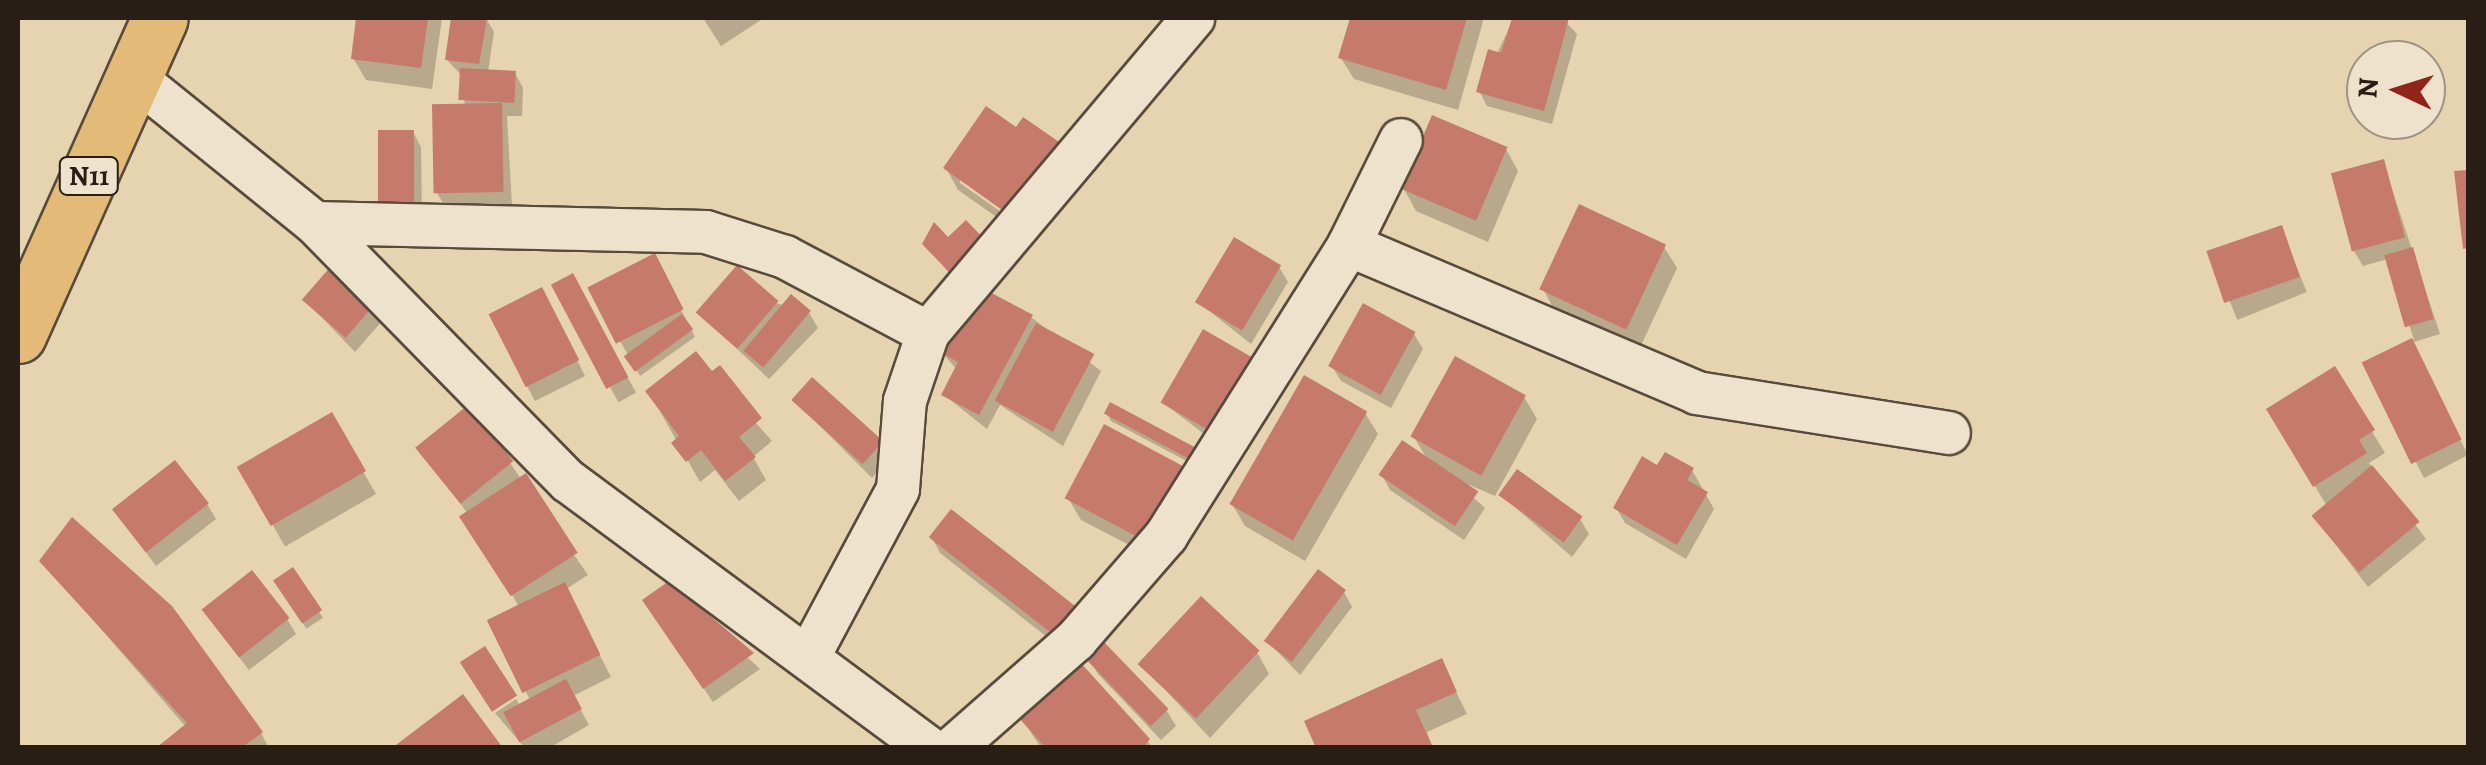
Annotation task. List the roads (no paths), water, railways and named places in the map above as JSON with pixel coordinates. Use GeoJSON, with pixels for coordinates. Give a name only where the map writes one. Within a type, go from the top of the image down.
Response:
{"type":"FeatureCollection","features":[{"type":"Feature","properties":{"kind":"highway","name":"N11"},"geometry":{"type":"LineString","coordinates":[[20,322],[160,18]]}},
{"type":"Feature","properties":{"kind":"street"},"geometry":{"type":"LineString","coordinates":[[809,656],[898,489],[905,401],[928,333],[1193,18]]}},
{"type":"Feature","properties":{"kind":"street"},"geometry":{"type":"LineString","coordinates":[[134,77],[315,223],[568,481],[929,748]]}},
{"type":"Feature","properties":{"kind":"street"},"geometry":{"type":"LineString","coordinates":[[953,748],[1076,640],[1166,536],[1348,245],[1401,140]]}},
{"type":"Feature","properties":{"kind":"street"},"geometry":{"type":"LineString","coordinates":[[315,223],[706,232],[784,257],[928,333]]}},
{"type":"Feature","properties":{"kind":"street"},"geometry":{"type":"LineString","coordinates":[[1348,245],[1697,393],[1949,433]]}}]}
